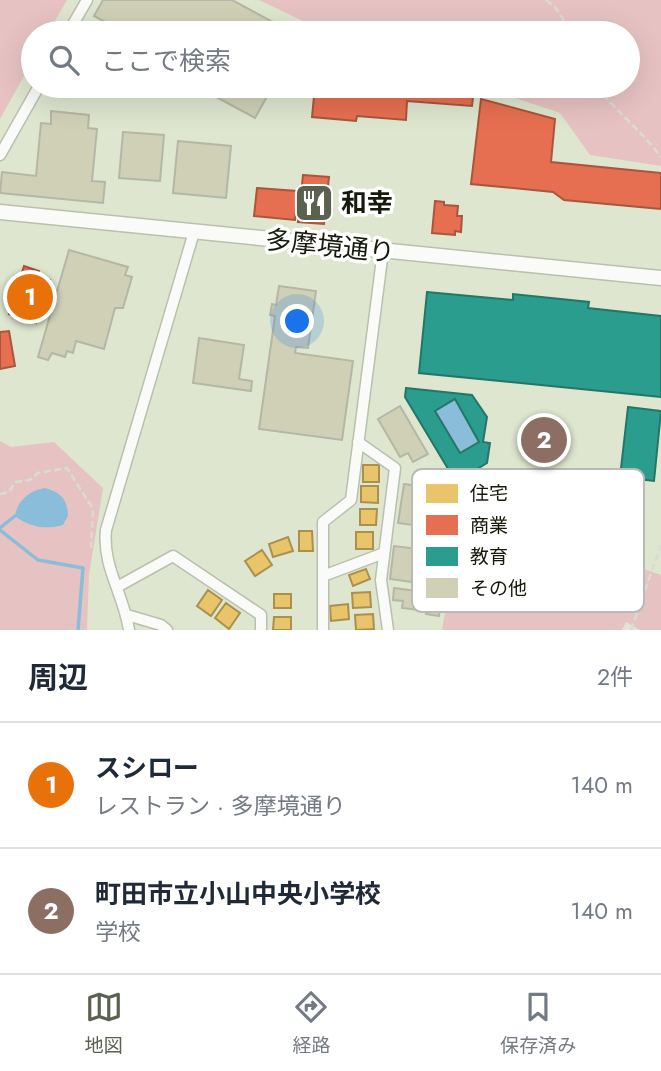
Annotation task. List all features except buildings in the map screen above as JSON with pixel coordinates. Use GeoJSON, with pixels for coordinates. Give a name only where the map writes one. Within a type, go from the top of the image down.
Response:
{"type":"FeatureCollection","features":[{"type":"Feature","properties":{"kind":"street"},"geometry":{"type":"LineString","coordinates":[[75,21],[86,0]]}},
{"type":"Feature","properties":{"kind":"street"},"geometry":{"type":"LineString","coordinates":[[0,155],[32,98]]}},
{"type":"Feature","properties":{"kind":"street","name":"多摩境通り"},"geometry":{"type":"LineString","coordinates":[[0,212],[661,278]]}},
{"type":"Feature","properties":{"kind":"street"},"geometry":{"type":"LineString","coordinates":[[130,630],[106,556],[106,530],[194,232]]}},
{"type":"Feature","properties":{"kind":"street"},"geometry":{"type":"LineString","coordinates":[[323,630],[323,522],[351,500],[383,251]]}},
{"type":"Feature","properties":{"kind":"street"},"geometry":{"type":"LineString","coordinates":[[358,442],[395,468],[381,580],[388,630]]}},
{"type":"Feature","properties":{"kind":"street"},"geometry":{"type":"LineString","coordinates":[[323,576],[384,553]]}},
{"type":"Feature","properties":{"kind":"street"},"geometry":{"type":"LineString","coordinates":[[117,587],[173,556],[261,615],[261,630]]}},
{"type":"Feature","properties":{"kind":"street"},"geometry":{"type":"LineString","coordinates":[[127,615],[160,625],[167,630]]}},
{"type":"Feature","properties":{"kind":"path"},"geometry":{"type":"LineString","coordinates":[[546,0],[564,21]]}},
{"type":"Feature","properties":{"kind":"path"},"geometry":{"type":"LineString","coordinates":[[606,98],[651,143],[661,157]]}},
{"type":"Feature","properties":{"kind":"path"},"geometry":{"type":"LineString","coordinates":[[0,494],[9,492],[15,482],[30,480],[38,473],[67,468],[93,509],[91,548]]}},
{"type":"Feature","properties":{"kind":"path"},"geometry":{"type":"LineString","coordinates":[[644,593],[661,545]]}},
{"type":"Feature","properties":{"kind":"path"},"geometry":{"type":"LineString","coordinates":[[631,630],[637,612]]}},
{"type":"Feature","properties":{"kind":"shaded area"},"geometry":{"type":"Polygon","coordinates":[[[0,0],[67,0],[55,21],[21,21],[21,81],[0,119],[0,0]]]}},
{"type":"Feature","properties":{"kind":"shaded area"},"geometry":{"type":"Polygon","coordinates":[[[259,0],[661,0],[661,166],[590,155],[560,113],[516,98],[640,98],[640,21],[303,21],[259,0]]]}},
{"type":"Feature","properties":{"kind":"shaded area"},"geometry":{"type":"Polygon","coordinates":[[[0,441],[11,447],[54,442],[103,488],[89,575],[87,630],[0,630],[0,441]]]}},
{"type":"Feature","properties":{"kind":"shaded area"},"geometry":{"type":"Polygon","coordinates":[[[644,569],[661,575],[661,630],[640,630],[626,622],[622,630],[442,630],[445,612],[644,612],[644,569]]]}},
{"type":"Feature","properties":{"kind":"water"},"geometry":{"type":"Polygon","coordinates":[[[455,399],[479,442],[460,453],[435,411],[455,399]]]}},
{"type":"Feature","properties":{"kind":"water"},"geometry":{"type":"Polygon","coordinates":[[[45,488],[59,494],[67,505],[68,516],[63,525],[38,526],[15,516],[25,497],[45,488]]]}},
{"type":"Feature","properties":{"kind":"waterway"},"geometry":{"type":"LineString","coordinates":[[0,528],[15,516]]}},
{"type":"Feature","properties":{"kind":"waterway"},"geometry":{"type":"LineString","coordinates":[[0,530],[38,560],[83,568],[78,630]]}},
{"type":"Feature","properties":{"kind":"place","name":"和幸"},"geometry":{"type":"Point","coordinates":[314,203]}},
{"type":"Feature","properties":{"kind":"place","name":"スシロー"},"geometry":{"type":"Point","coordinates":[30,297]}},
{"type":"Feature","properties":{"kind":"place","name":"町田市立小山中央小学校"},"geometry":{"type":"Point","coordinates":[544,440]}}]}
